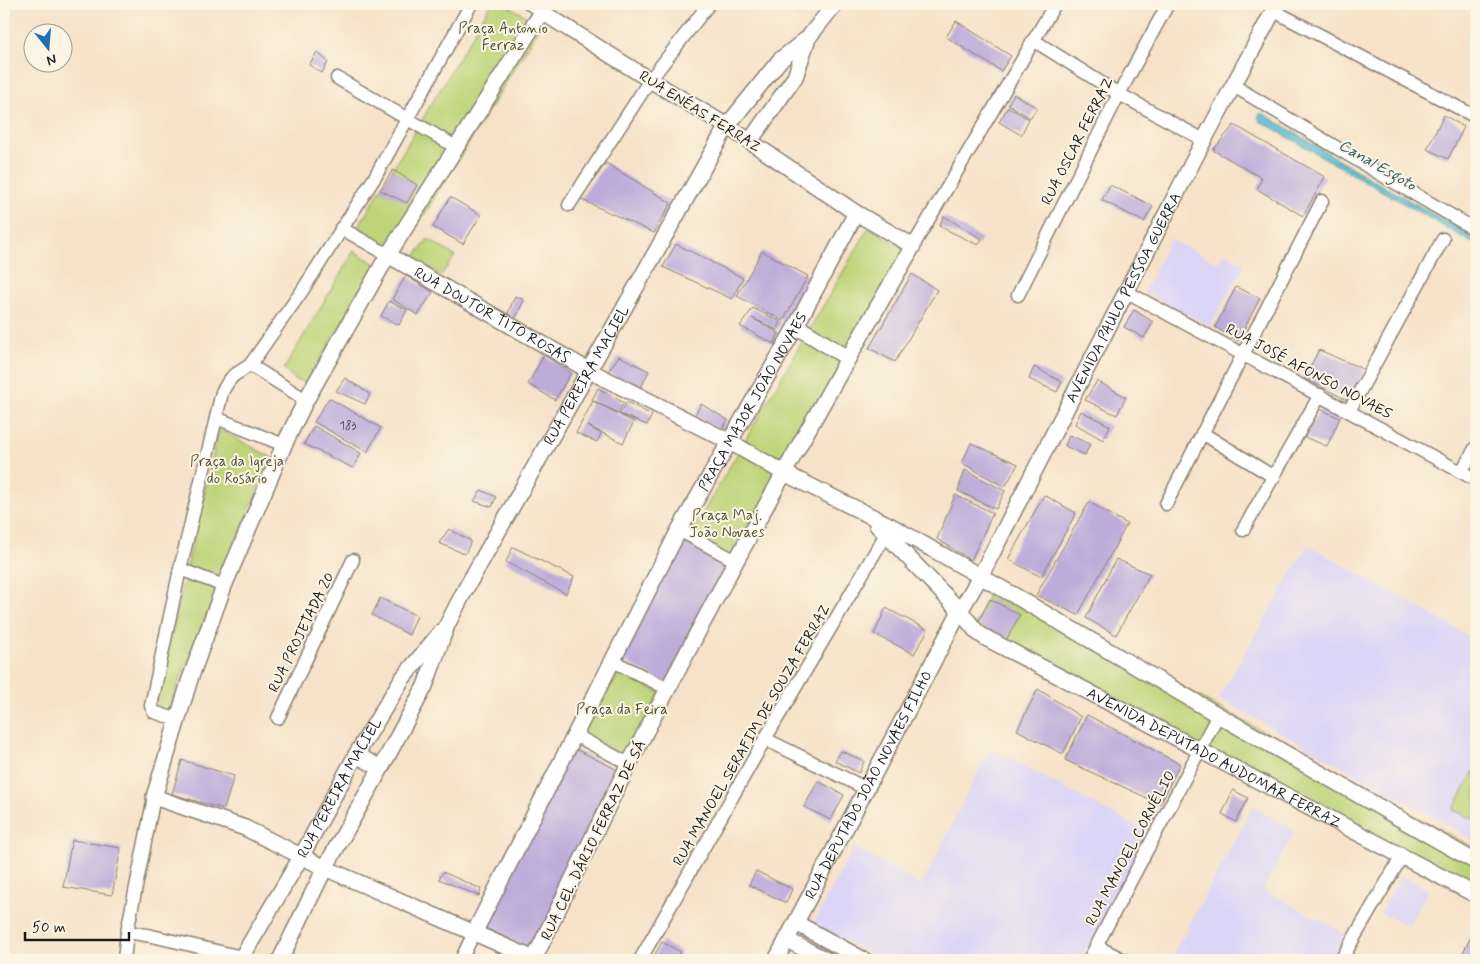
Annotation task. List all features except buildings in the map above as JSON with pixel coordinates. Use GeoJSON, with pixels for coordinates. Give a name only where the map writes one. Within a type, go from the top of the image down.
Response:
{"type":"FeatureCollection","features":[{"type":"Feature","properties":{"kind":"street"},"geometry":{"type":"LineString","coordinates":[[178,720],[154,712],[151,706],[180,569],[222,392],[233,376],[250,365],[302,291],[374,177],[471,4]]}},
{"type":"Feature","properties":{"kind":"street"},"geometry":{"type":"LineString","coordinates":[[124,960],[127,932],[154,797],[190,679],[224,586],[284,445],[306,400],[388,255],[546,8],[530,4]]}},
{"type":"Feature","properties":{"kind":"street"},"geometry":{"type":"LineString","coordinates":[[568,205],[650,80],[708,4]]}},
{"type":"Feature","properties":{"kind":"street"},"geometry":{"type":"LineString","coordinates":[[750,141],[795,77],[808,38],[835,4]]}},
{"type":"Feature","properties":{"kind":"street"},"geometry":{"type":"LineString","coordinates":[[461,960],[679,530],[736,562],[848,358],[1055,4]]}},
{"type":"Feature","properties":{"kind":"street","name":"RUA OSCAR FERRAZ"},"geometry":{"type":"LineString","coordinates":[[1018,295],[1119,94],[1168,4]]}},
{"type":"Feature","properties":{"kind":"street"},"geometry":{"type":"LineString","coordinates":[[1276,7],[1476,117]]}},
{"type":"Feature","properties":{"kind":"street","name":"AVENIDA PAULO PESSOA GUERRA"},"geometry":{"type":"LineString","coordinates":[[970,594],[1204,140],[1276,7]]}},
{"type":"Feature","properties":{"kind":"street","name":"RUA ENÉAS FERRAZ"},"geometry":{"type":"LineString","coordinates":[[546,8],[650,80],[727,126],[856,213],[913,246]]}},
{"type":"Feature","properties":{"kind":"street","name":"RUA PEREIRA MACIEL"},"geometry":{"type":"LineString","coordinates":[[280,960],[324,868],[381,768],[424,686],[447,625],[465,590],[727,126],[780,60],[808,38]]}},
{"type":"Feature","properties":{"kind":"street"},"geometry":{"type":"LineString","coordinates":[[1033,40],[1119,94],[1204,140]]}},
{"type":"Feature","properties":{"kind":"street"},"geometry":{"type":"LineString","coordinates":[[337,78],[456,147]]}},
{"type":"Feature","properties":{"kind":"street"},"geometry":{"type":"LineString","coordinates":[[1234,86],[1476,230]]}},
{"type":"Feature","properties":{"kind":"street"},"geometry":{"type":"LineString","coordinates":[[1166,504],[1322,201]]}},
{"type":"Feature","properties":{"kind":"street","name":"PRAÇA MAJOR JOÃO NOVAES"},"geometry":{"type":"LineString","coordinates":[[679,530],[796,326],[856,213]]}},
{"type":"Feature","properties":{"kind":"street"},"geometry":{"type":"LineString","coordinates":[[342,228],[388,255]]}},
{"type":"Feature","properties":{"kind":"street"},"geometry":{"type":"LineString","coordinates":[[1349,411],[1443,239]]}},
{"type":"Feature","properties":{"kind":"street","name":"RUA DOUTOR TITO ROSAS"},"geometry":{"type":"LineString","coordinates":[[388,255],[588,370],[730,442],[784,473],[867,514],[889,530],[980,577]]}},
{"type":"Feature","properties":{"kind":"street","name":"RUA JOSÉ AFONSO NOVAES"},"geometry":{"type":"LineString","coordinates":[[1127,292],[1476,480]]}},
{"type":"Feature","properties":{"kind":"street"},"geometry":{"type":"LineString","coordinates":[[796,326],[848,358]]}},
{"type":"Feature","properties":{"kind":"street"},"geometry":{"type":"LineString","coordinates":[[250,365],[306,400]]}},
{"type":"Feature","properties":{"kind":"street"},"geometry":{"type":"LineString","coordinates":[[1243,530],[1320,395]]}},
{"type":"Feature","properties":{"kind":"street"},"geometry":{"type":"LineString","coordinates":[[216,418],[284,445]]}},
{"type":"Feature","properties":{"kind":"street"},"geometry":{"type":"LineString","coordinates":[[1202,433],[1274,477]]}},
{"type":"Feature","properties":{"kind":"street"},"geometry":{"type":"LineString","coordinates":[[1461,472],[1476,447]]}},
{"type":"Feature","properties":{"kind":"street","name":"AVENIDA DEPUTADO AUDOMAR FERRAZ"},"geometry":{"type":"LineString","coordinates":[[889,530],[971,625],[984,637],[1476,895]]}},
{"type":"Feature","properties":{"kind":"street","name":"RUA MANOEL SERAFIM DE SOUZA FERRAZ"},"geometry":{"type":"LineString","coordinates":[[640,960],[765,739],[889,530]]}},
{"type":"Feature","properties":{"kind":"street","name":"RUA PROJETADA 20"},"geometry":{"type":"LineString","coordinates":[[278,718],[353,560]]}},
{"type":"Feature","properties":{"kind":"street","name":"RUA CEL. DÁRIO FERRAZ DE SÁ"},"geometry":{"type":"LineString","coordinates":[[535,960],[629,764],[736,562]]}},
{"type":"Feature","properties":{"kind":"street"},"geometry":{"type":"LineString","coordinates":[[180,569],[224,586]]}},
{"type":"Feature","properties":{"kind":"street"},"geometry":{"type":"LineString","coordinates":[[980,577],[1476,862]]}},
{"type":"Feature","properties":{"kind":"street","name":"RUA DEPUTADO JOÃO NOVAES FILHO"},"geometry":{"type":"LineString","coordinates":[[776,960],[970,594]]}},
{"type":"Feature","properties":{"kind":"street","name":"RUA PEREIRA MACIEL"},"geometry":{"type":"LineString","coordinates":[[245,959],[356,754],[402,678],[447,625]]}},
{"type":"Feature","properties":{"kind":"street"},"geometry":{"type":"LineString","coordinates":[[613,661],[668,689]]}},
{"type":"Feature","properties":{"kind":"street","name":"RUA MANOEL CORNÉLIO"},"geometry":{"type":"LineString","coordinates":[[1089,960],[1218,715]]}},
{"type":"Feature","properties":{"kind":"street"},"geometry":{"type":"LineString","coordinates":[[575,735],[629,764]]}},
{"type":"Feature","properties":{"kind":"street"},"geometry":{"type":"LineString","coordinates":[[765,739],[867,789]]}},
{"type":"Feature","properties":{"kind":"street"},"geometry":{"type":"LineString","coordinates":[[356,754],[381,768]]}},
{"type":"Feature","properties":{"kind":"street"},"geometry":{"type":"LineString","coordinates":[[154,797],[246,828],[324,868],[535,960]]}},
{"type":"Feature","properties":{"kind":"street"},"geometry":{"type":"LineString","coordinates":[[1341,960],[1402,856]]}},
{"type":"Feature","properties":{"kind":"street"},"geometry":{"type":"LineString","coordinates":[[796,923],[864,960]]}},
{"type":"Feature","properties":{"kind":"street"},"geometry":{"type":"LineString","coordinates":[[127,932],[152,936],[245,959]]}},
{"type":"Feature","properties":{"kind":"street"},"geometry":{"type":"LineString","coordinates":[[787,940],[826,960]]}},
{"type":"Feature","properties":{"kind":"street"},"geometry":{"type":"LineString","coordinates":[[1096,946],[1124,960]]}},
{"type":"Feature","properties":{"kind":"shaded area"},"geometry":{"type":"Polygon","coordinates":[[[1170,239],[1218,263],[1225,253],[1245,264],[1210,326],[1144,292],[1170,239]]]}},
{"type":"Feature","properties":{"kind":"shaded area"},"geometry":{"type":"Polygon","coordinates":[[[1308,545],[1476,640],[1476,841],[1218,698],[1308,545]]]}},
{"type":"Feature","properties":{"kind":"shaded area"},"geometry":{"type":"Polygon","coordinates":[[[990,748],[1156,837],[1080,960],[881,960],[813,924],[854,847],[921,886],[990,748]]]}},
{"type":"Feature","properties":{"kind":"shaded area"},"geometry":{"type":"Polygon","coordinates":[[[1253,807],[1295,831],[1263,890],[1350,936],[1336,960],[1170,960],[1253,807]]]}},
{"type":"Feature","properties":{"kind":"shaded area"},"geometry":{"type":"Polygon","coordinates":[[[1401,876],[1429,889],[1409,925],[1380,913],[1401,876]]]}},
{"type":"Feature","properties":{"kind":"shaded area"},"geometry":{"type":"Polygon","coordinates":[[[479,951],[499,960],[473,960],[479,951]]]}},
{"type":"Feature","properties":{"kind":"green space","name":"Praça Antonio Ferraz"},"geometry":{"type":"Polygon","coordinates":[[[491,4],[505,4],[541,25],[397,259],[354,234],[491,4]]]}},
{"type":"Feature","properties":{"kind":"green space","name":"Praça Maj. João Novaes"},"geometry":{"type":"Polygon","coordinates":[[[869,227],[908,251],[736,561],[690,535],[869,227]]]}},
{"type":"Feature","properties":{"kind":"green space"},"geometry":{"type":"Polygon","coordinates":[[[428,239],[455,256],[441,275],[413,259],[428,239]]]}},
{"type":"Feature","properties":{"kind":"green space"},"geometry":{"type":"Polygon","coordinates":[[[354,251],[377,265],[306,383],[294,379],[284,369],[354,251]]]}},
{"type":"Feature","properties":{"kind":"green space","name":"Praça da Igreja do Rosário"},"geometry":{"type":"Polygon","coordinates":[[[219,430],[271,457],[167,712],[154,708],[219,430]]]}},
{"type":"Feature","properties":{"kind":"green space"},"geometry":{"type":"Polygon","coordinates":[[[993,583],[1476,849],[1476,901],[974,629],[993,583]]]}},
{"type":"Feature","properties":{"kind":"green space","name":"Praça da Feira"},"geometry":{"type":"Polygon","coordinates":[[[614,670],[660,693],[626,757],[581,733],[614,670]]]}},
{"type":"Feature","properties":{"kind":"green space"},"geometry":{"type":"Polygon","coordinates":[[[1476,767],[1476,820],[1453,810],[1476,767]]]}},
{"type":"Feature","properties":{"kind":"water"},"geometry":{"type":"Polygon","coordinates":[[[1264,114],[1364,175],[1476,238],[1476,245],[1260,121],[1258,116],[1264,114]]]}},
{"type":"Feature","properties":{"kind":"water label","name":"Canal Esgoto"},"geometry":{"type":"Point","coordinates":[1378,164]}}]}
